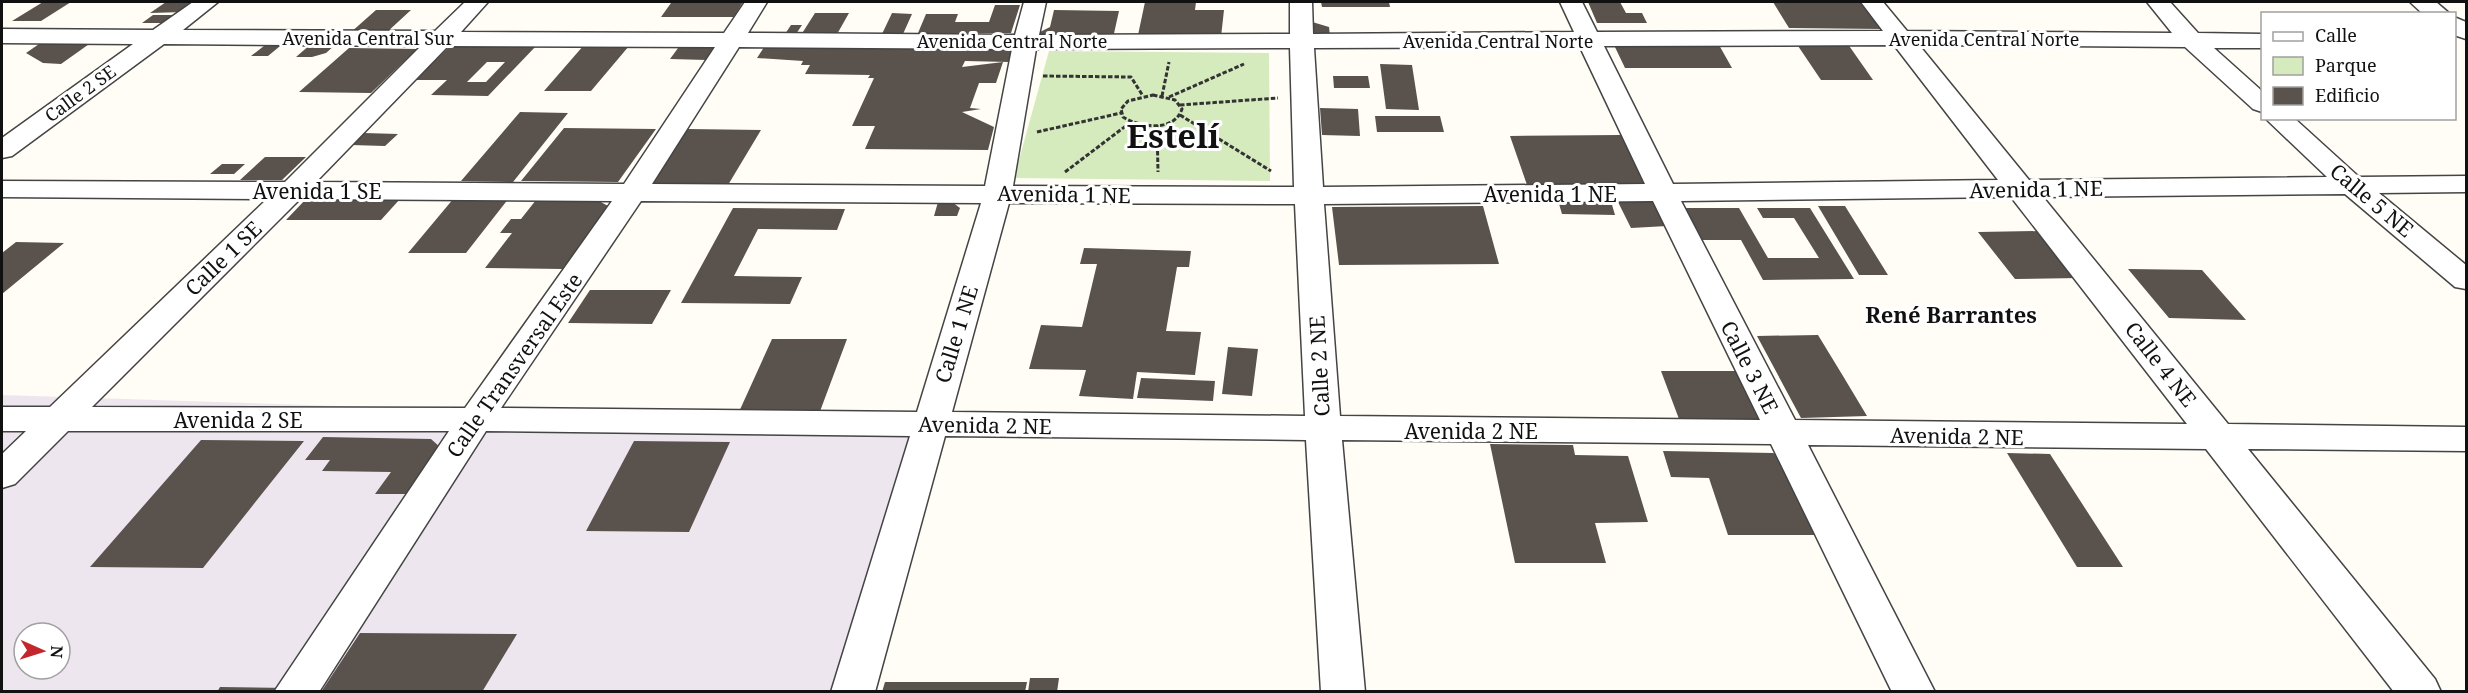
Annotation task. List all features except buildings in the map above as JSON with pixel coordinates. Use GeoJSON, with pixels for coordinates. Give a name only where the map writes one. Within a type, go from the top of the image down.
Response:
{"type":"FeatureCollection","features":[{"type":"Feature","properties":{"kind":"street","name":"Calle 2 SE"},"geometry":{"type":"LineString","coordinates":[[2,150],[207,2]]}},
{"type":"Feature","properties":{"kind":"street","name":"Calle 1 SE"},"geometry":{"type":"LineString","coordinates":[[2,475],[292,191],[477,2]]}},
{"type":"Feature","properties":{"kind":"street","name":"Calle Transversal Este"},"geometry":{"type":"LineString","coordinates":[[295,692],[475,420],[633,192],[756,2]]}},
{"type":"Feature","properties":{"kind":"street","name":"Calle 1 NE"},"geometry":{"type":"LineString","coordinates":[[853,692],[928,425],[998,193],[1021,76],[1025,42],[1035,2]]}},
{"type":"Feature","properties":{"kind":"street","name":"Calle 2 NE"},"geometry":{"type":"LineString","coordinates":[[1301,2],[1303,96],[1323,429],[1343,692]]}},
{"type":"Feature","properties":{"kind":"street","name":"Calle 3 NE"},"geometry":{"type":"LineString","coordinates":[[1571,2],[1663,193],[1914,692]]}},
{"type":"Feature","properties":{"kind":"street","name":"Calle 4 NE"},"geometry":{"type":"LineString","coordinates":[[1872,2],[2023,189],[2420,692]]}},
{"type":"Feature","properties":{"kind":"street"},"geometry":{"type":"LineString","coordinates":[[2158,2],[2191,40],[2261,103]]}},
{"type":"Feature","properties":{"kind":"street"},"geometry":{"type":"LineString","coordinates":[[2421,2],[2436,12]]}},
{"type":"Feature","properties":{"kind":"street","name":"Avenida Central Sur"},"geometry":{"type":"LineString","coordinates":[[2,36],[734,39]]}},
{"type":"Feature","properties":{"kind":"street","name":"Avenida Central Norte"},"geometry":{"type":"LineString","coordinates":[[734,39],[1025,42],[1902,38],[2261,41]]}},
{"type":"Feature","properties":{"kind":"street","name":"Calle 5 NE"},"geometry":{"type":"LineString","coordinates":[[2280,120],[2353,186],[2466,280]]}},
{"type":"Feature","properties":{"kind":"street","name":"Avenida 1 NE"},"geometry":{"type":"LineString","coordinates":[[633,192],[1310,196],[2466,184]]}},
{"type":"Feature","properties":{"kind":"street","name":"Avenida 1 SE"},"geometry":{"type":"LineString","coordinates":[[2,189],[633,192]]}},
{"type":"Feature","properties":{"kind":"street","name":"Avenida 2 SE"},"geometry":{"type":"LineString","coordinates":[[2,419],[475,420]]}},
{"type":"Feature","properties":{"kind":"street","name":"Avenida 2 NE"},"geometry":{"type":"LineString","coordinates":[[475,420],[2220,439],[2466,439]]}},
{"type":"Feature","properties":{"kind":"path"},"geometry":{"type":"LineString","coordinates":[[1162,96],[1173,41]]}},
{"type":"Feature","properties":{"kind":"path"},"geometry":{"type":"LineString","coordinates":[[1168,98],[1269,53],[1271,42]]}},
{"type":"Feature","properties":{"kind":"path"},"geometry":{"type":"LineString","coordinates":[[1021,76],[1131,77],[1143,96]]}},
{"type":"Feature","properties":{"kind":"path"},"geometry":{"type":"LineString","coordinates":[[1007,138],[1121,113],[1128,101],[1143,96],[1162,96],[1180,105],[1303,96]]}},
{"type":"Feature","properties":{"kind":"path"},"geometry":{"type":"LineString","coordinates":[[1180,105],[1180,115]]}},
{"type":"Feature","properties":{"kind":"path"},"geometry":{"type":"LineString","coordinates":[[1121,113],[1131,122],[1157,125],[1171,121],[1180,115]]}},
{"type":"Feature","properties":{"kind":"path"},"geometry":{"type":"LineString","coordinates":[[1180,115],[1310,196]]}},
{"type":"Feature","properties":{"kind":"path"},"geometry":{"type":"LineString","coordinates":[[1037,193],[1131,122]]}},
{"type":"Feature","properties":{"kind":"path"},"geometry":{"type":"LineString","coordinates":[[1157,125],[1159,195]]}},
{"type":"Feature","properties":{"kind":"shaded area"},"geometry":{"type":"Polygon","coordinates":[[[2,395],[928,425],[859,691],[2,692],[2,395]]]}},
{"type":"Feature","properties":{"kind":"green space"},"geometry":{"type":"Polygon","coordinates":[[[1049,51],[1269,53],[1270,181],[1014,178],[1049,51]]]}},
{"type":"Feature","properties":{"kind":"district","name":"Estelí"},"geometry":{"type":"Point","coordinates":[1173,135]}},
{"type":"Feature","properties":{"kind":"district","name":"René Barrantes"},"geometry":{"type":"Point","coordinates":[1951,314]}}]}
